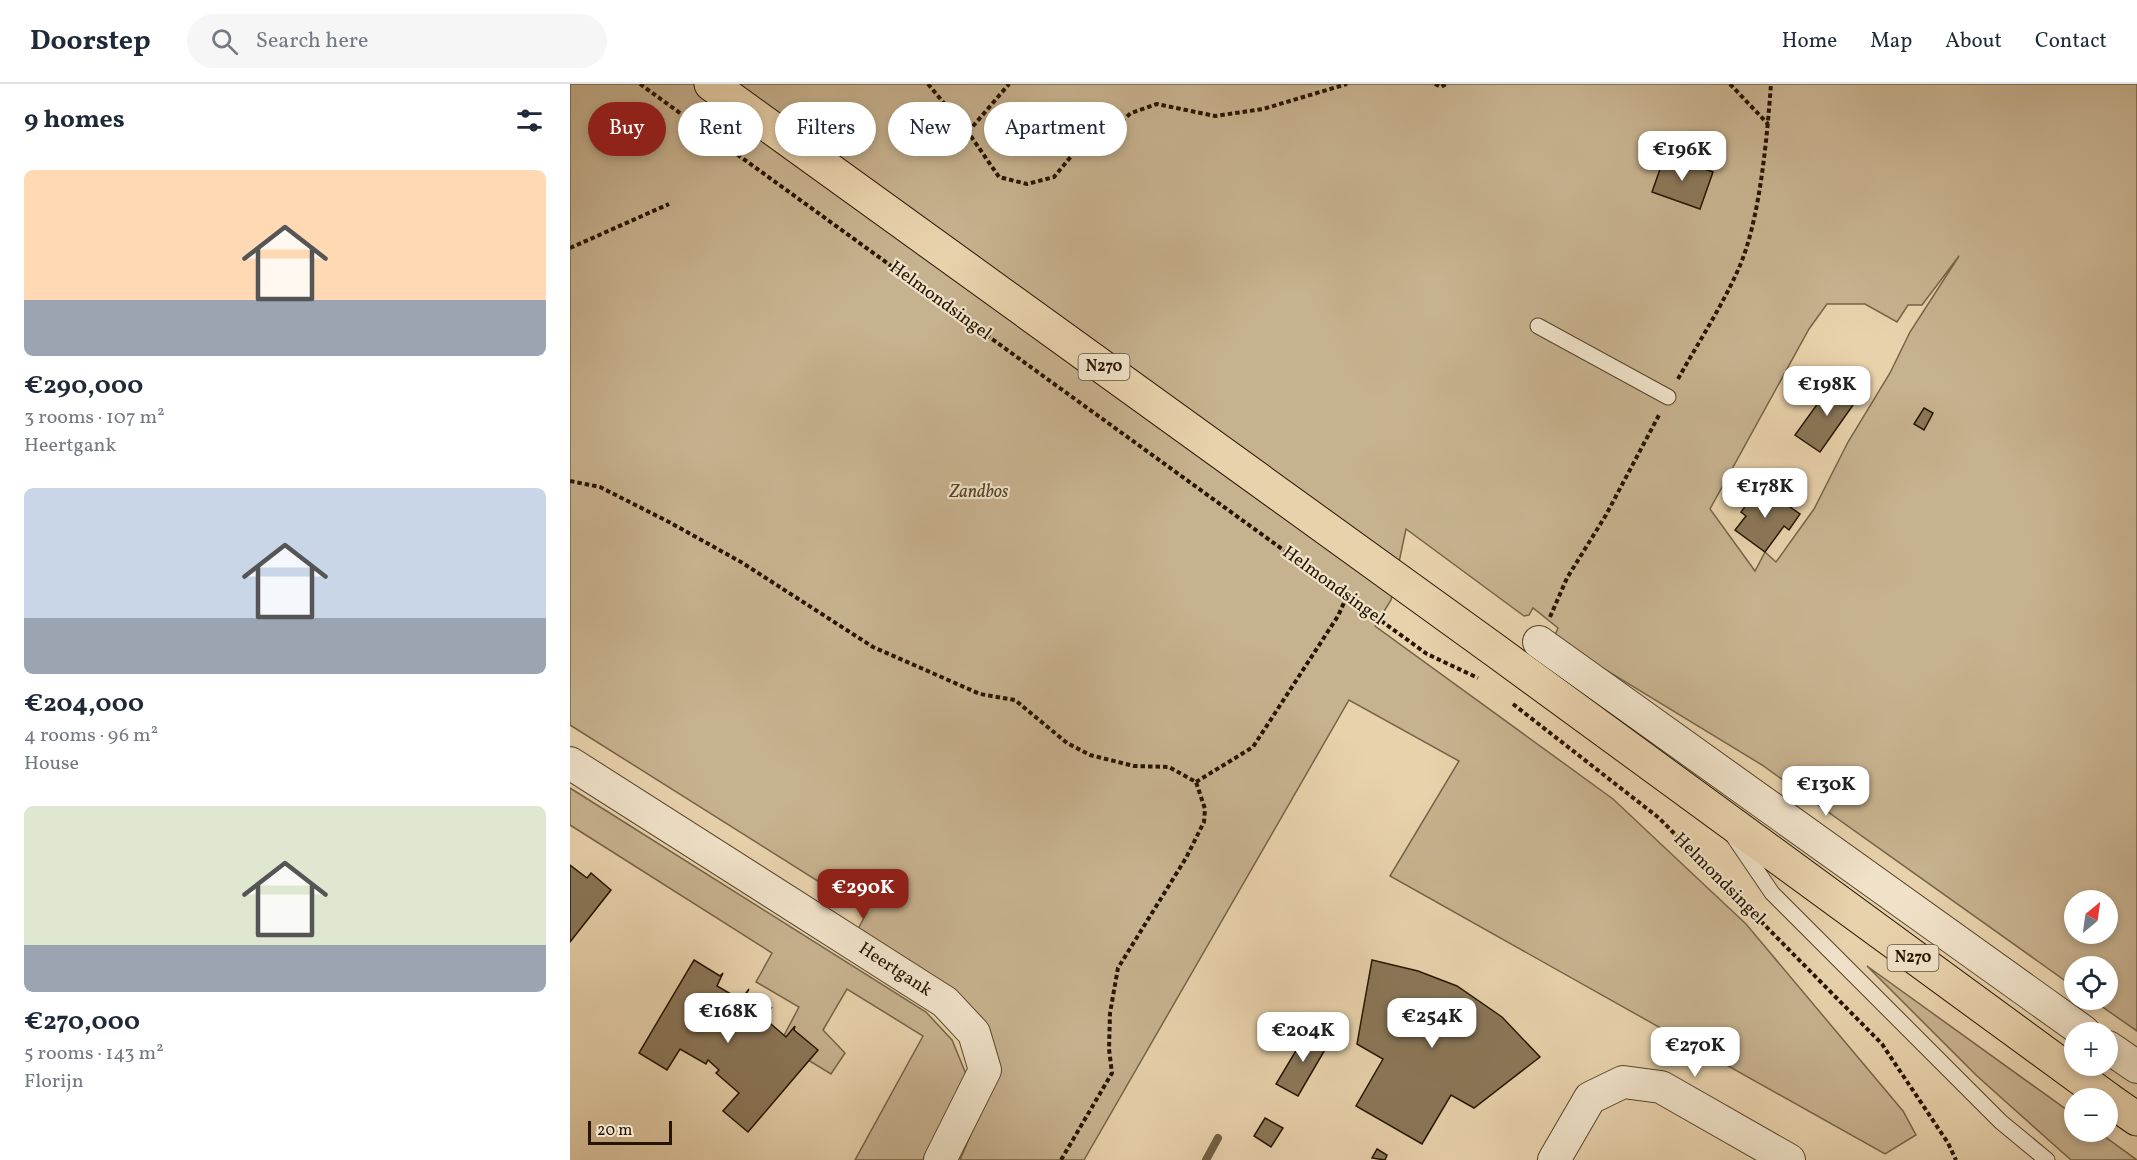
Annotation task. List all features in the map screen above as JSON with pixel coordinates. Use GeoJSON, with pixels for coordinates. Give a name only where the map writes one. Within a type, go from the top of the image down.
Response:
{"type":"FeatureCollection","features":[{"type":"Feature","properties":{"kind":"main road","name":"Helmondsingel"},"geometry":{"type":"LineString","coordinates":[[711,84],[1415,592],[2093,1088]]}},
{"type":"Feature","properties":{"kind":"main road","name":"Helmondsingel"},"geometry":{"type":"LineString","coordinates":[[2118,1106],[2137,1119]]}},
{"type":"Feature","properties":{"kind":"street"},"geometry":{"type":"LineString","coordinates":[[1539,642],[2070,1022]]}},
{"type":"Feature","properties":{"kind":"street","name":"Heertgank"},"geometry":{"type":"LineString","coordinates":[[570,763],[945,1002],[974,1033],[985,1070],[940,1160]]}},
{"type":"Feature","properties":{"kind":"street"},"geometry":{"type":"LineString","coordinates":[[2118,1054],[2137,1067]]}},
{"type":"Feature","properties":{"kind":"street"},"geometry":{"type":"LineString","coordinates":[[1554,1160],[1590,1098],[1623,1082],[1661,1087],[1789,1160]]}},
{"type":"Feature","properties":{"kind":"lane"},"geometry":{"type":"LineString","coordinates":[[1538,326],[1668,397]]}},
{"type":"Feature","properties":{"kind":"lane","name":"Helmondsingel"},"geometry":{"type":"LineString","coordinates":[[1720,817],[1772,893],[2001,1122],[2046,1160]]}},
{"type":"Feature","properties":{"kind":"path","name":"Helmondsingel"},"geometry":{"type":"LineString","coordinates":[[640,84],[1427,654],[1481,680]]}},
{"type":"Feature","properties":{"kind":"path"},"geometry":{"type":"LineString","coordinates":[[928,84],[943,102]]}},
{"type":"Feature","properties":{"kind":"path"},"geometry":{"type":"LineString","coordinates":[[972,127],[1009,84]]}},
{"type":"Feature","properties":{"kind":"path"},"geometry":{"type":"LineString","coordinates":[[972,138],[999,177],[1027,184],[1054,177],[1074,153],[1102,139],[1131,113],[1157,104],[1215,116],[1263,109],[1347,84]]}},
{"type":"Feature","properties":{"kind":"path"},"geometry":{"type":"LineString","coordinates":[[1435,84],[1441,87],[1446,84]]}},
{"type":"Feature","properties":{"kind":"path"},"geometry":{"type":"LineString","coordinates":[[1730,84],[1768,124]]}},
{"type":"Feature","properties":{"kind":"path"},"geometry":{"type":"LineString","coordinates":[[1539,642],[1567,578],[1606,515],[1739,269],[1756,208],[1768,124],[1771,84]]}},
{"type":"Feature","properties":{"kind":"path"},"geometry":{"type":"LineString","coordinates":[[570,248],[669,204]]}},
{"type":"Feature","properties":{"kind":"path"},"geometry":{"type":"LineString","coordinates":[[570,481],[600,487],[669,522],[741,562],[873,647],[980,694],[1015,700],[1067,743],[1090,755],[1134,766],[1169,767],[1196,782],[1205,809],[1204,822],[1186,858],[1118,968],[1110,1014],[1109,1049],[1112,1073],[1061,1160]]}},
{"type":"Feature","properties":{"kind":"path"},"geometry":{"type":"LineString","coordinates":[[1196,782],[1253,747],[1338,616],[1347,596]]}},
{"type":"Feature","properties":{"kind":"path","name":"Helmondsingel"},"geometry":{"type":"LineString","coordinates":[[1509,701],[1659,818],[1882,1044],[1948,1143],[1956,1160]]}},
{"type":"Feature","properties":{"kind":"green space","name":"Zandbos"},"geometry":{"type":"Polygon","coordinates":[[[570,84],[2137,84],[2137,1031],[2107,1010],[2118,1010],[2118,956],[2064,956],[2064,980],[1762,765],[1573,650],[1555,635],[1558,628],[1533,608],[1529,615],[1524,616],[1406,529],[1391,600],[1375,626],[1613,799],[1746,924],[1903,1111],[1916,1135],[1885,1154],[1390,876],[1459,761],[1349,700],[1084,1160],[960,1160],[992,1084],[985,1036],[856,933],[867,912],[570,725],[570,84]],[[1959,256],[1922,305],[1908,305],[1897,322],[1865,304],[1827,304],[1809,329],[1710,509],[1755,571],[1765,552],[1776,562],[1814,509],[1848,442],[1890,373],[1910,332],[1959,256]]]}},
{"type":"Feature","properties":{"kind":"green space"},"geometry":{"type":"Polygon","coordinates":[[[570,788],[926,1012],[952,1040],[966,1074],[923,1160],[855,1160],[923,1036],[847,989],[823,1030],[845,1053],[831,1074],[780,1043],[799,1007],[756,982],[772,953],[570,825],[570,788]]]}},
{"type":"Feature","properties":{"kind":"green space"},"geometry":{"type":"Polygon","coordinates":[[[1867,966],[2064,1108],[2064,1142],[2112,1142],[2137,1160],[2071,1160],[1977,1076],[1867,966]]]}},
{"type":"Feature","properties":{"kind":"building"},"geometry":{"type":"Polygon","coordinates":[[[1665,155],[1713,172],[1700,209],[1652,192],[1665,155]]]}},
{"type":"Feature","properties":{"kind":"building"},"geometry":{"type":"Polygon","coordinates":[[[1834,381],[1858,398],[1820,452],[1795,435],[1834,381]]]}},
{"type":"Feature","properties":{"kind":"building"},"geometry":{"type":"Polygon","coordinates":[[[1924,408],[1933,413],[1924,430],[1914,424],[1924,408]]]}},
{"type":"Feature","properties":{"kind":"building"},"geometry":{"type":"Polygon","coordinates":[[[1760,486],[1800,514],[1789,530],[1784,526],[1765,552],[1735,530],[1746,516],[1741,512],[1760,486]]]}},
{"type":"Feature","properties":{"kind":"building"},"geometry":{"type":"Polygon","coordinates":[[[570,865],[587,878],[591,873],[611,890],[570,942],[570,865]]]}},
{"type":"Feature","properties":{"kind":"building"},"geometry":{"type":"Polygon","coordinates":[[[694,960],[720,976],[723,973],[717,986],[741,1000],[749,989],[735,1013],[754,1028],[772,1007],[764,1018],[786,1037],[795,1026],[794,1030],[818,1050],[748,1132],[723,1111],[739,1093],[716,1073],[719,1070],[708,1060],[706,1064],[680,1049],[667,1070],[639,1053],[694,960]]]}},
{"type":"Feature","properties":{"kind":"building"},"geometry":{"type":"Polygon","coordinates":[[[1372,960],[1418,971],[1457,986],[1502,1017],[1540,1057],[1474,1108],[1451,1095],[1422,1144],[1356,1106],[1383,1059],[1357,1044],[1372,960]]]}},
{"type":"Feature","properties":{"kind":"building"},"geometry":{"type":"Polygon","coordinates":[[[1309,1029],[1330,1041],[1298,1096],[1276,1084],[1309,1029]]]}},
{"type":"Feature","properties":{"kind":"building"},"geometry":{"type":"Polygon","coordinates":[[[1265,1118],[1283,1128],[1271,1147],[1254,1136],[1265,1118]]]}},
{"type":"Feature","properties":{"kind":"building"},"geometry":{"type":"Polygon","coordinates":[[[1377,1149],[1387,1155],[1385,1160],[1372,1158],[1377,1149]]]}},
{"type":"Feature","properties":{"kind":"waterway"},"geometry":{"type":"LineString","coordinates":[[1206,1160],[1218,1138]]}}]}
